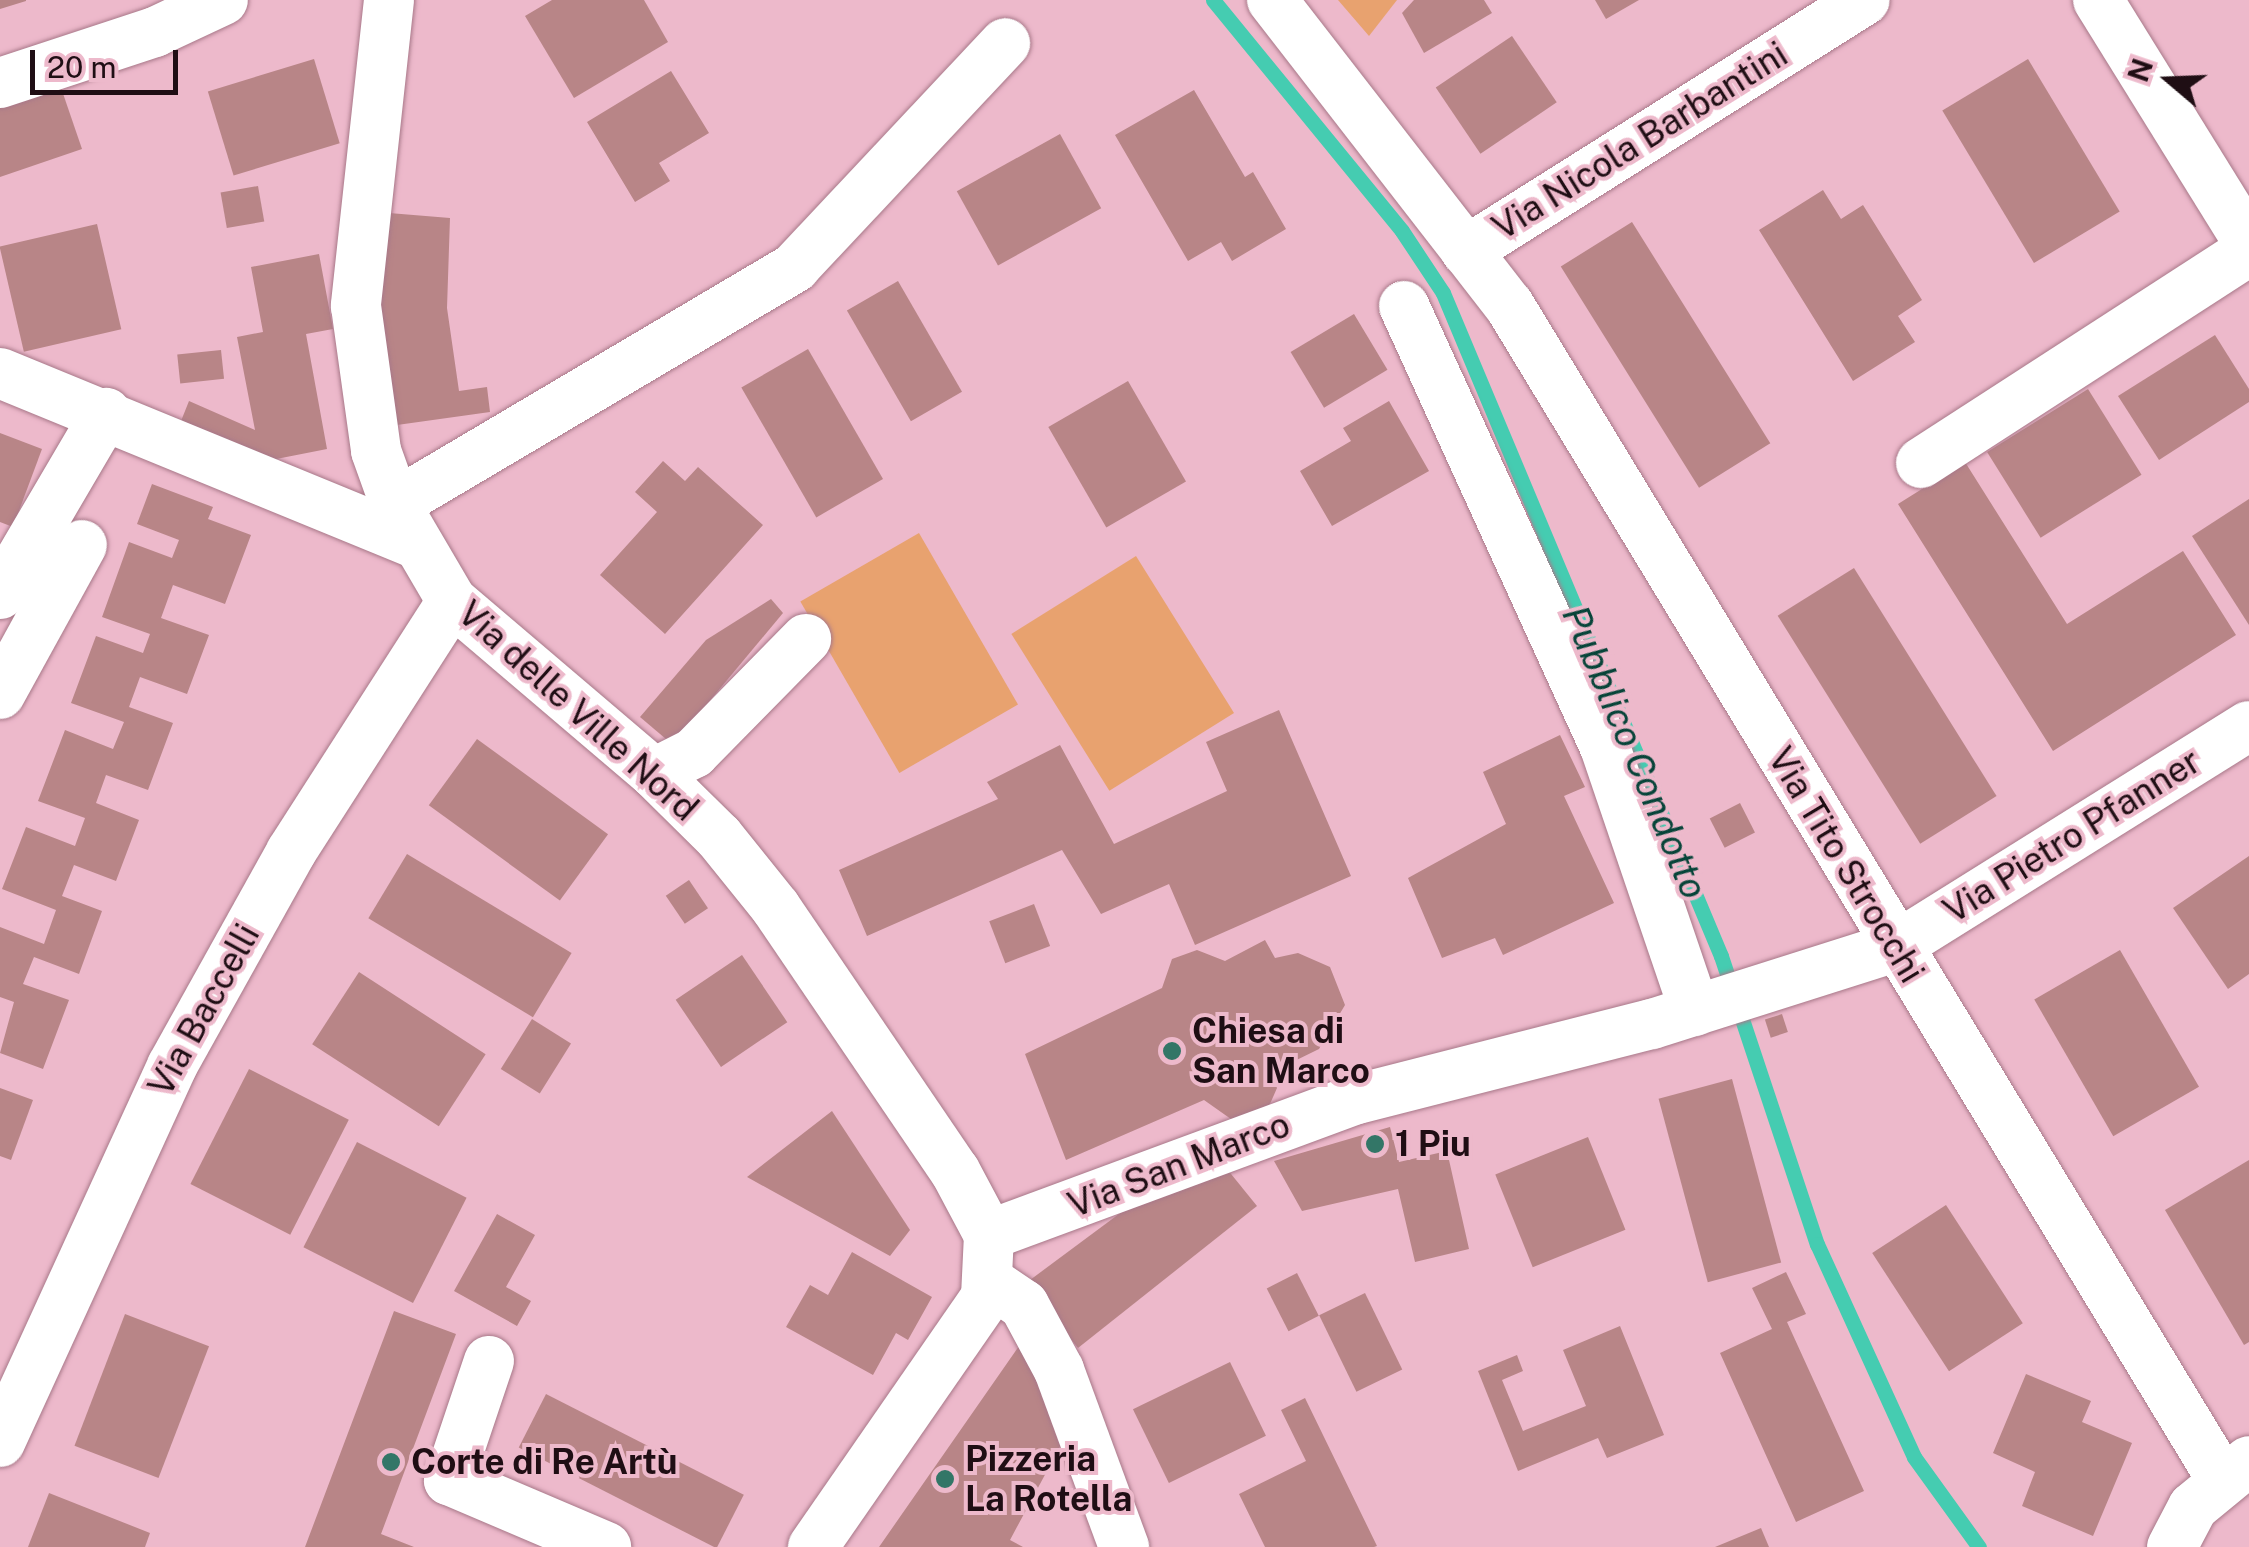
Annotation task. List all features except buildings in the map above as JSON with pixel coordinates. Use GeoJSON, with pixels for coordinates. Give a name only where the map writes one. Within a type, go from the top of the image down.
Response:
{"type":"FeatureCollection","features":[{"type":"Feature","properties":{"kind":"street"},"geometry":{"type":"LineString","coordinates":[[0,83],[149,16],[223,0]]}},
{"type":"Feature","properties":{"kind":"street","name":"Via delle Ville Nord"},"geometry":{"type":"LineString","coordinates":[[389,0],[356,306],[376,451],[406,524],[452,601],[654,773],[719,837],[776,908],[955,1171],[989,1259]]}},
{"type":"Feature","properties":{"kind":"street","name":"Via Tito Strocchi"},"geometry":{"type":"LineString","coordinates":[[1272,0],[1509,305],[1895,947],[2236,1471]]}},
{"type":"Feature","properties":{"kind":"street","name":"Via Nicola Barbantini"},"geometry":{"type":"LineString","coordinates":[[1466,250],[1864,0]]}},
{"type":"Feature","properties":{"kind":"street"},"geometry":{"type":"LineString","coordinates":[[1921,463],[2249,248],[2098,0]]}},
{"type":"Feature","properties":{"kind":"street"},"geometry":{"type":"LineString","coordinates":[[0,373],[406,524],[795,266],[1005,43]]}},
{"type":"Feature","properties":{"kind":"street"},"geometry":{"type":"LineString","coordinates":[[1404,306],[1604,744],[1704,1009]]}},
{"type":"Feature","properties":{"kind":"street"},"geometry":{"type":"LineString","coordinates":[[0,594],[106,413]]}},
{"type":"Feature","properties":{"kind":"street"},"geometry":{"type":"LineString","coordinates":[[0,694],[82,545]]}},
{"type":"Feature","properties":{"kind":"street","name":"Via Baccelli"},"geometry":{"type":"LineString","coordinates":[[0,1442],[18,1351],[291,852],[452,601]]}},
{"type":"Feature","properties":{"kind":"street"},"geometry":{"type":"LineString","coordinates":[[654,773],[694,754],[806,640]]}},
{"type":"Feature","properties":{"kind":"street","name":"Via Pietro Pfanner"},"geometry":{"type":"LineString","coordinates":[[1895,947],[2249,726]]}},
{"type":"Feature","properties":{"kind":"street","name":"Via San Marco"},"geometry":{"type":"LineString","coordinates":[[989,1259],[1357,1099],[1704,1009],[1895,947]]}},
{"type":"Feature","properties":{"kind":"street"},"geometry":{"type":"LineString","coordinates":[[813,1547],[986,1297],[989,1259]]}},
{"type":"Feature","properties":{"kind":"street"},"geometry":{"type":"LineString","coordinates":[[989,1259],[1024,1305],[1059,1370],[1124,1547]]}},
{"type":"Feature","properties":{"kind":"street"},"geometry":{"type":"LineString","coordinates":[[490,1361],[448,1480],[606,1547]]}},
{"type":"Feature","properties":{"kind":"street"},"geometry":{"type":"LineString","coordinates":[[2172,1547],[2193,1507],[2236,1471]]}},
{"type":"Feature","properties":{"kind":"shaded area"},"geometry":{"type":"Polygon","coordinates":[[[1338,0],[1397,0],[1369,36],[1338,0]]]}},
{"type":"Feature","properties":{"kind":"shaded area"},"geometry":{"type":"Polygon","coordinates":[[[919,533],[1018,704],[899,773],[800,602],[919,533]]]}},
{"type":"Feature","properties":{"kind":"shaded area"},"geometry":{"type":"Polygon","coordinates":[[[1136,556],[1234,713],[1109,791],[1011,634],[1136,556]]]}},
{"type":"Feature","properties":{"kind":"waterway","name":"Pubblico Condotto"},"geometry":{"type":"LineString","coordinates":[[1213,0],[1402,231],[1443,293],[1721,956],[1817,1244],[1914,1457],[1979,1547]]}},
{"type":"Feature","properties":{"kind":"place","name":"Chiesa di San Marco"},"geometry":{"type":"Point","coordinates":[1172,1051]}},
{"type":"Feature","properties":{"kind":"place","name":"1 Piu"},"geometry":{"type":"Point","coordinates":[1375,1144]}},
{"type":"Feature","properties":{"kind":"place","name":"Corte di Re Artù"},"geometry":{"type":"Point","coordinates":[391,1462]}},
{"type":"Feature","properties":{"kind":"place","name":"Pizzeria La Rotella"},"geometry":{"type":"Point","coordinates":[945,1479]}}]}
